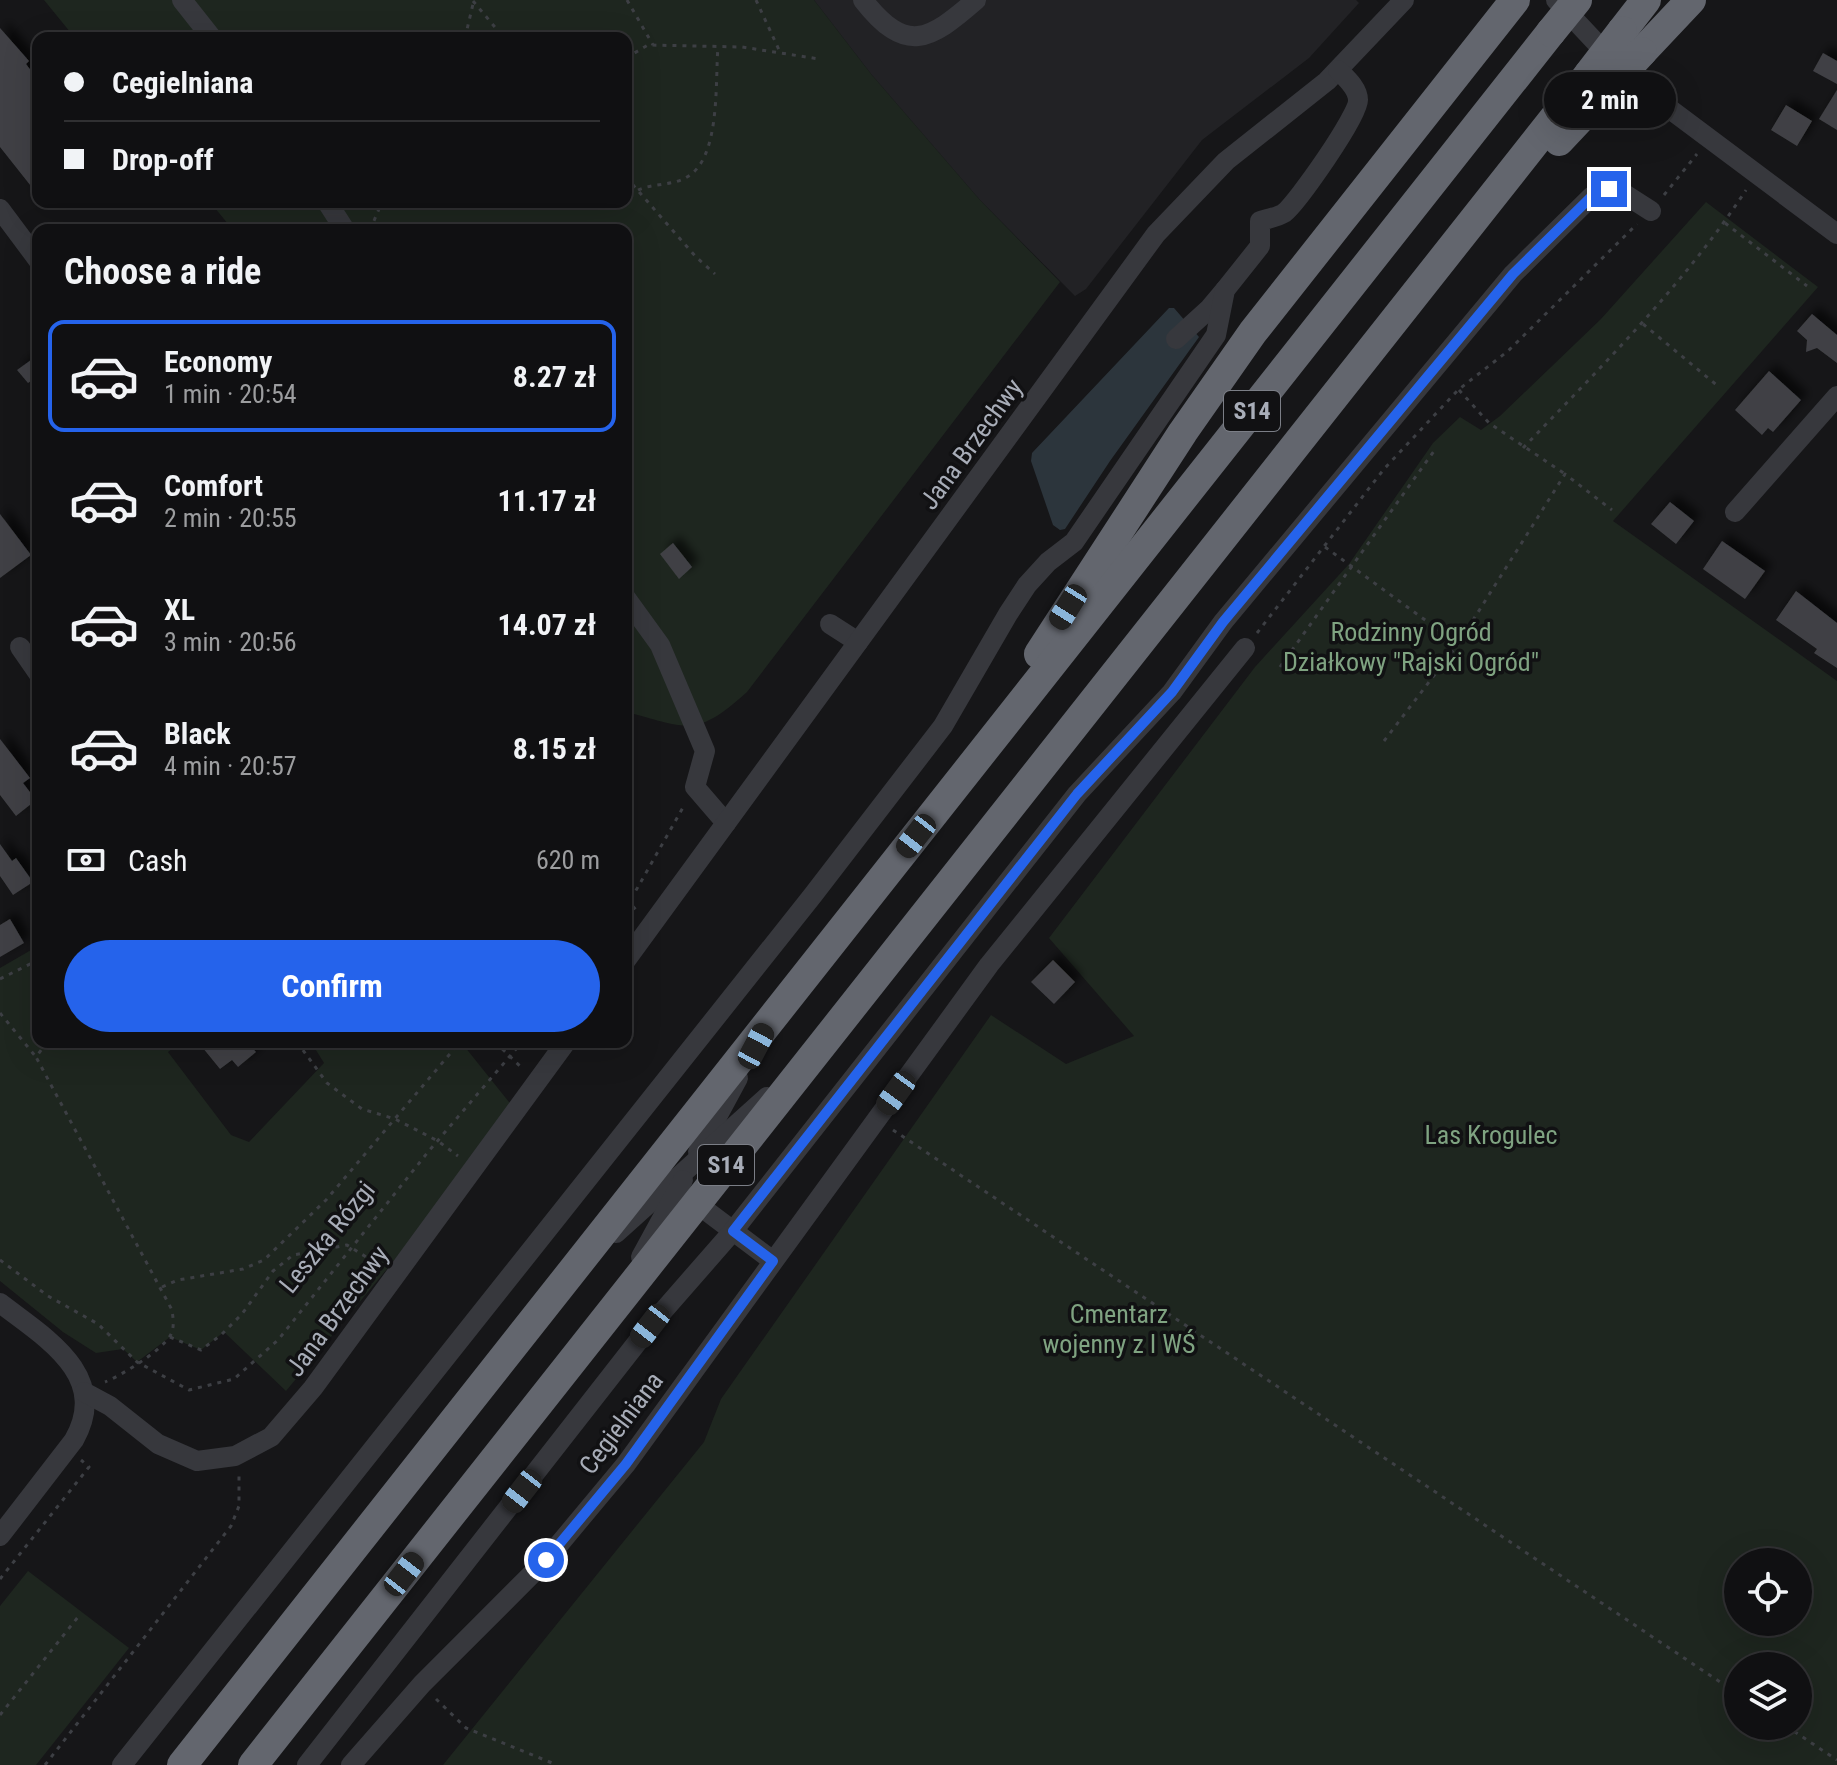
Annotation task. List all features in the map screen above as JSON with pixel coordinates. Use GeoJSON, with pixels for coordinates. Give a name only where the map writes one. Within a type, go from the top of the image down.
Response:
{"type":"FeatureCollection","features":[{"type":"Feature","properties":{"kind":"highway"},"geometry":{"type":"LineString","coordinates":[[953,789],[1167,457],[1253,332],[1515,0]]}},
{"type":"Feature","properties":{"kind":"highway","name":"S14"},"geometry":{"type":"LineString","coordinates":[[182,1765],[1577,0]]}},
{"type":"Feature","properties":{"kind":"highway","name":"S14"},"geometry":{"type":"LineString","coordinates":[[253,1765],[1486,207],[1632,41],[1646,0]]}},
{"type":"Feature","properties":{"kind":"highway"},"geometry":{"type":"LineString","coordinates":[[1632,41],[1691,0]]}},
{"type":"Feature","properties":{"kind":"street"},"geometry":{"type":"LineString","coordinates":[[182,0],[207,32]]}},
{"type":"Feature","properties":{"kind":"street"},"geometry":{"type":"LineString","coordinates":[[863,0],[881,23],[896,33],[913,37],[943,27],[976,0]]}},
{"type":"Feature","properties":{"kind":"street","name":"Jana Brzechwy"},"geometry":{"type":"LineString","coordinates":[[632,952],[1156,234],[1226,161],[1327,81],[1404,0]]}},
{"type":"Feature","properties":{"kind":"street"},"geometry":{"type":"LineString","coordinates":[[1556,0],[1631,80],[1837,234]]}},
{"type":"Feature","properties":{"kind":"street"},"geometry":{"type":"LineString","coordinates":[[1176,339],[1209,309],[1260,246],[1260,221],[1284,213],[1340,139],[1359,99],[1353,85],[1338,70]]}},
{"type":"Feature","properties":{"kind":"street"},"geometry":{"type":"LineString","coordinates":[[307,1765],[650,1326],[733,1231],[1077,794],[1172,692],[1223,622],[1513,274],[1591,197],[1609,189],[1626,195],[1651,211]]}},
{"type":"Feature","properties":{"kind":"street"},"geometry":{"type":"LineString","coordinates":[[0,209],[32,252]]}},
{"type":"Feature","properties":{"kind":"street"},"geometry":{"type":"LineString","coordinates":[[122,1765],[813,895],[943,726],[1027,585],[1048,562],[1074,542],[1216,335],[1225,290]]}},
{"type":"Feature","properties":{"kind":"street"},"geometry":{"type":"LineString","coordinates":[[1735,512],[1837,396]]}},
{"type":"Feature","properties":{"kind":"street"},"geometry":{"type":"LineString","coordinates":[[632,606],[660,645],[705,751],[695,787],[726,823]]}},
{"type":"Feature","properties":{"kind":"street"},"geometry":{"type":"LineString","coordinates":[[830,624],[858,642]]}},
{"type":"Feature","properties":{"kind":"street"},"geometry":{"type":"LineString","coordinates":[[20,647],[32,664]]}},
{"type":"Feature","properties":{"kind":"street","name":"Cegielniana"},"geometry":{"type":"LineString","coordinates":[[351,1765],[422,1684],[546,1560],[626,1464],[989,965],[1245,648]]}},
{"type":"Feature","properties":{"kind":"street"},"geometry":{"type":"LineString","coordinates":[[611,1311],[769,1022]]}},
{"type":"Feature","properties":{"kind":"street","name":"Jana Brzechwy"},"geometry":{"type":"LineString","coordinates":[[84,1392],[110,1406],[158,1444],[197,1461],[235,1456],[271,1437],[313,1388],[562,1048]]}},
{"type":"Feature","properties":{"kind":"street"},"geometry":{"type":"LineString","coordinates":[[568,1276],[813,1055]]}},
{"type":"Feature","properties":{"kind":"street"},"geometry":{"type":"LineString","coordinates":[[696,1203],[773,1261]]}},
{"type":"Feature","properties":{"kind":"street"},"geometry":{"type":"LineString","coordinates":[[0,1303],[64,1354],[77,1373],[84,1392],[85,1410],[81,1427],[64,1455],[0,1536]]}},
{"type":"Feature","properties":{"kind":"path"},"geometry":{"type":"LineString","coordinates":[[627,0],[653,45]]}},
{"type":"Feature","properties":{"kind":"path"},"geometry":{"type":"LineString","coordinates":[[756,0],[780,52]]}},
{"type":"Feature","properties":{"kind":"path"},"geometry":{"type":"LineString","coordinates":[[466,32],[473,1]]}},
{"type":"Feature","properties":{"kind":"path"},"geometry":{"type":"LineString","coordinates":[[473,1],[499,32]]}},
{"type":"Feature","properties":{"kind":"path"},"geometry":{"type":"LineString","coordinates":[[632,54],[653,45],[780,52],[819,59]]}},
{"type":"Feature","properties":{"kind":"path"},"geometry":{"type":"LineString","coordinates":[[638,190],[689,176],[701,161],[714,122],[718,47]]}},
{"type":"Feature","properties":{"kind":"path"},"geometry":{"type":"LineString","coordinates":[[1245,648],[1384,469],[1458,390],[1508,351],[1651,211],[1709,138]]}},
{"type":"Feature","properties":{"kind":"path"},"geometry":{"type":"LineString","coordinates":[[1523,448],[1643,324],[1724,222],[1756,174]]}},
{"type":"Feature","properties":{"kind":"path"},"geometry":{"type":"LineString","coordinates":[[632,184],[696,257],[715,274]]}},
{"type":"Feature","properties":{"kind":"path"},"geometry":{"type":"LineString","coordinates":[[1724,222],[1807,286]]}},
{"type":"Feature","properties":{"kind":"path"},"geometry":{"type":"LineString","coordinates":[[1643,324],[1719,387]]}},
{"type":"Feature","properties":{"kind":"path"},"geometry":{"type":"LineString","coordinates":[[1458,390],[1489,423],[1612,510]]}},
{"type":"Feature","properties":{"kind":"path"},"geometry":{"type":"LineString","coordinates":[[1280,667],[1434,451]]}},
{"type":"Feature","properties":{"kind":"path"},"geometry":{"type":"LineString","coordinates":[[1384,741],[1458,644],[1565,474]]}},
{"type":"Feature","properties":{"kind":"path"},"geometry":{"type":"LineString","coordinates":[[1324,547],[1458,644]]}},
{"type":"Feature","properties":{"kind":"path"},"geometry":{"type":"LineString","coordinates":[[632,897],[695,787]]}},
{"type":"Feature","properties":{"kind":"path"},"geometry":{"type":"LineString","coordinates":[[0,979],[32,963]]}},
{"type":"Feature","properties":{"kind":"path"},"geometry":{"type":"LineString","coordinates":[[0,1013],[36,1057],[172,1310],[174,1325],[170,1337],[115,1378],[84,1392]]}},
{"type":"Feature","properties":{"kind":"path"},"geometry":{"type":"LineString","coordinates":[[36,1057],[43,1048]]}},
{"type":"Feature","properties":{"kind":"path"},"geometry":{"type":"LineString","coordinates":[[301,1048],[327,1083],[362,1109],[395,1119],[438,1141],[474,1168]]}},
{"type":"Feature","properties":{"kind":"path"},"geometry":{"type":"LineString","coordinates":[[160,1288],[178,1280],[243,1269],[264,1260],[326,1200],[455,1048]]}},
{"type":"Feature","properties":{"kind":"path"},"geometry":{"type":"LineString","coordinates":[[501,1048],[537,1081]]}},
{"type":"Feature","properties":{"kind":"path","name":"Leszka Rózgi"},"geometry":{"type":"LineString","coordinates":[[0,1260],[48,1296],[98,1324],[137,1362],[189,1390],[234,1379],[278,1340],[517,1048]]}},
{"type":"Feature","properties":{"kind":"path"},"geometry":{"type":"LineString","coordinates":[[877,1119],[1724,1685]]}},
{"type":"Feature","properties":{"kind":"path"},"geometry":{"type":"LineString","coordinates":[[170,1337],[201,1350],[242,1314],[273,1271],[293,1255],[347,1245],[395,1276]]}},
{"type":"Feature","properties":{"kind":"path"},"geometry":{"type":"LineString","coordinates":[[45,1765],[231,1526],[239,1506],[235,1456]]}},
{"type":"Feature","properties":{"kind":"path"},"geometry":{"type":"LineString","coordinates":[[0,1715],[78,1617]]}},
{"type":"Feature","properties":{"kind":"path"},"geometry":{"type":"LineString","coordinates":[[422,1684],[466,1728],[557,1765]]}},
{"type":"Feature","properties":{"kind":"path"},"geometry":{"type":"LineString","coordinates":[[1807,1740],[1837,1760]]}},
{"type":"Feature","properties":{"kind":"shaded area"},"geometry":{"type":"Polygon","coordinates":[[[814,0],[1356,0],[1359,3],[1309,58],[1202,140],[1086,289],[1075,296],[979,199],[871,74],[814,0]]]}},
{"type":"Feature","properties":{"kind":"shaded area"},"geometry":{"type":"Polygon","coordinates":[[[1169,308],[1174,308],[1199,337],[1065,529],[1060,530],[1053,525],[1031,461],[1032,453],[1169,308]]]}},
{"type":"Feature","properties":{"kind":"green space"},"geometry":{"type":"Polygon","coordinates":[[[44,0],[814,0],[871,74],[979,199],[1060,282],[747,692],[703,723],[679,725],[648,718],[632,713],[632,224],[228,224],[215,208],[632,208],[632,32],[70,32],[44,0]]]}},
{"type":"Feature","properties":{"kind":"green space","name":"Las Krogulec"},"geometry":{"type":"Polygon","coordinates":[[[1706,202],[1818,287],[1613,521],[1837,681],[1837,1765],[443,1765],[704,1442],[721,1399],[991,1015],[1066,1064],[1134,1036],[1049,938],[1255,667],[1349,564],[1433,443],[1460,417],[1481,430],[1500,416],[1601,319],[1706,202]]]}},
{"type":"Feature","properties":{"kind":"green space"},"geometry":{"type":"Polygon","coordinates":[[[32,949],[32,1048],[173,1048],[168,1052],[231,1135],[249,1142],[324,1063],[315,1048],[466,1048],[517,1112],[286,1391],[224,1332],[201,1350],[170,1337],[137,1362],[123,1349],[96,1353],[63,1332],[0,1281],[0,968],[32,949]]]}},
{"type":"Feature","properties":{"kind":"green space"},"geometry":{"type":"Polygon","coordinates":[[[28,1571],[129,1648],[36,1765],[0,1765],[0,1606],[28,1571]]]}},
{"type":"Feature","properties":{"kind":"building"},"geometry":{"type":"Polygon","coordinates":[[[0,28],[29,61],[26,64],[32,72],[32,187],[0,147],[0,28]]]}},
{"type":"Feature","properties":{"kind":"building"},"geometry":{"type":"Polygon","coordinates":[[[1823,53],[1837,61],[1837,84],[1813,71],[1823,53]]]}},
{"type":"Feature","properties":{"kind":"building"},"geometry":{"type":"Polygon","coordinates":[[[1837,90],[1837,130],[1819,119],[1837,90]]]}},
{"type":"Feature","properties":{"kind":"building"},"geometry":{"type":"Polygon","coordinates":[[[1786,105],[1812,121],[1797,146],[1771,130],[1786,105]]]}},
{"type":"Feature","properties":{"kind":"building"},"geometry":{"type":"Polygon","coordinates":[[[1812,314],[1837,335],[1837,363],[1817,348],[1806,352],[1807,340],[1797,331],[1812,314]]]}},
{"type":"Feature","properties":{"kind":"building"},"geometry":{"type":"Polygon","coordinates":[[[32,359],[32,380],[28,383],[17,370],[32,359]]]}},
{"type":"Feature","properties":{"kind":"building"},"geometry":{"type":"Polygon","coordinates":[[[1769,371],[1801,400],[1773,432],[1768,428],[1762,435],[1735,410],[1769,371]]]}},
{"type":"Feature","properties":{"kind":"building"},"geometry":{"type":"Polygon","coordinates":[[[1670,502],[1694,521],[1676,544],[1651,524],[1670,502]]]}},
{"type":"Feature","properties":{"kind":"building"},"geometry":{"type":"Polygon","coordinates":[[[0,514],[31,555],[0,578],[0,514]]]}},
{"type":"Feature","properties":{"kind":"building"},"geometry":{"type":"Polygon","coordinates":[[[1722,541],[1765,571],[1745,599],[1703,569],[1722,541]]]}},
{"type":"Feature","properties":{"kind":"building"},"geometry":{"type":"Polygon","coordinates":[[[673,543],[692,567],[679,579],[660,554],[673,543]]]}},
{"type":"Feature","properties":{"kind":"building"},"geometry":{"type":"Polygon","coordinates":[[[1796,591],[1837,623],[1837,668],[1814,653],[1817,649],[1776,620],[1796,591]]]}},
{"type":"Feature","properties":{"kind":"building"},"geometry":{"type":"Polygon","coordinates":[[[0,739],[30,778],[23,783],[32,795],[32,803],[16,816],[0,795],[0,739]]]}},
{"type":"Feature","properties":{"kind":"building"},"geometry":{"type":"Polygon","coordinates":[[[0,844],[12,861],[16,858],[32,883],[13,895],[0,876],[0,844]]]}},
{"type":"Feature","properties":{"kind":"building"},"geometry":{"type":"Polygon","coordinates":[[[10,919],[24,943],[0,957],[0,925],[10,919]]]}},
{"type":"Feature","properties":{"kind":"building"},"geometry":{"type":"Polygon","coordinates":[[[1053,960],[1075,982],[1054,1004],[1031,982],[1053,960]]]}},
{"type":"Feature","properties":{"kind":"building"},"geometry":{"type":"Polygon","coordinates":[[[203,1048],[252,1048],[256,1052],[238,1067],[232,1060],[220,1069],[203,1048]]]}},
{"type":"Feature","properties":{"kind":"route"},"geometry":{"type":"LineString","coordinates":[[546,1560],[626,1464],[773,1261],[733,1231],[1077,794],[1172,692],[1223,622],[1513,274],[1591,197],[1609,189]]}},
{"type":"Feature","properties":{"kind":"park label","name":"Rodzinny Ogród Działkowy \"Rajski Ogród\""},"geometry":{"type":"Point","coordinates":[1411,647]}},
{"type":"Feature","properties":{"kind":"park label","name":"Cmentarz wojenny z I WŚ"},"geometry":{"type":"Point","coordinates":[1119,1329]}}]}
